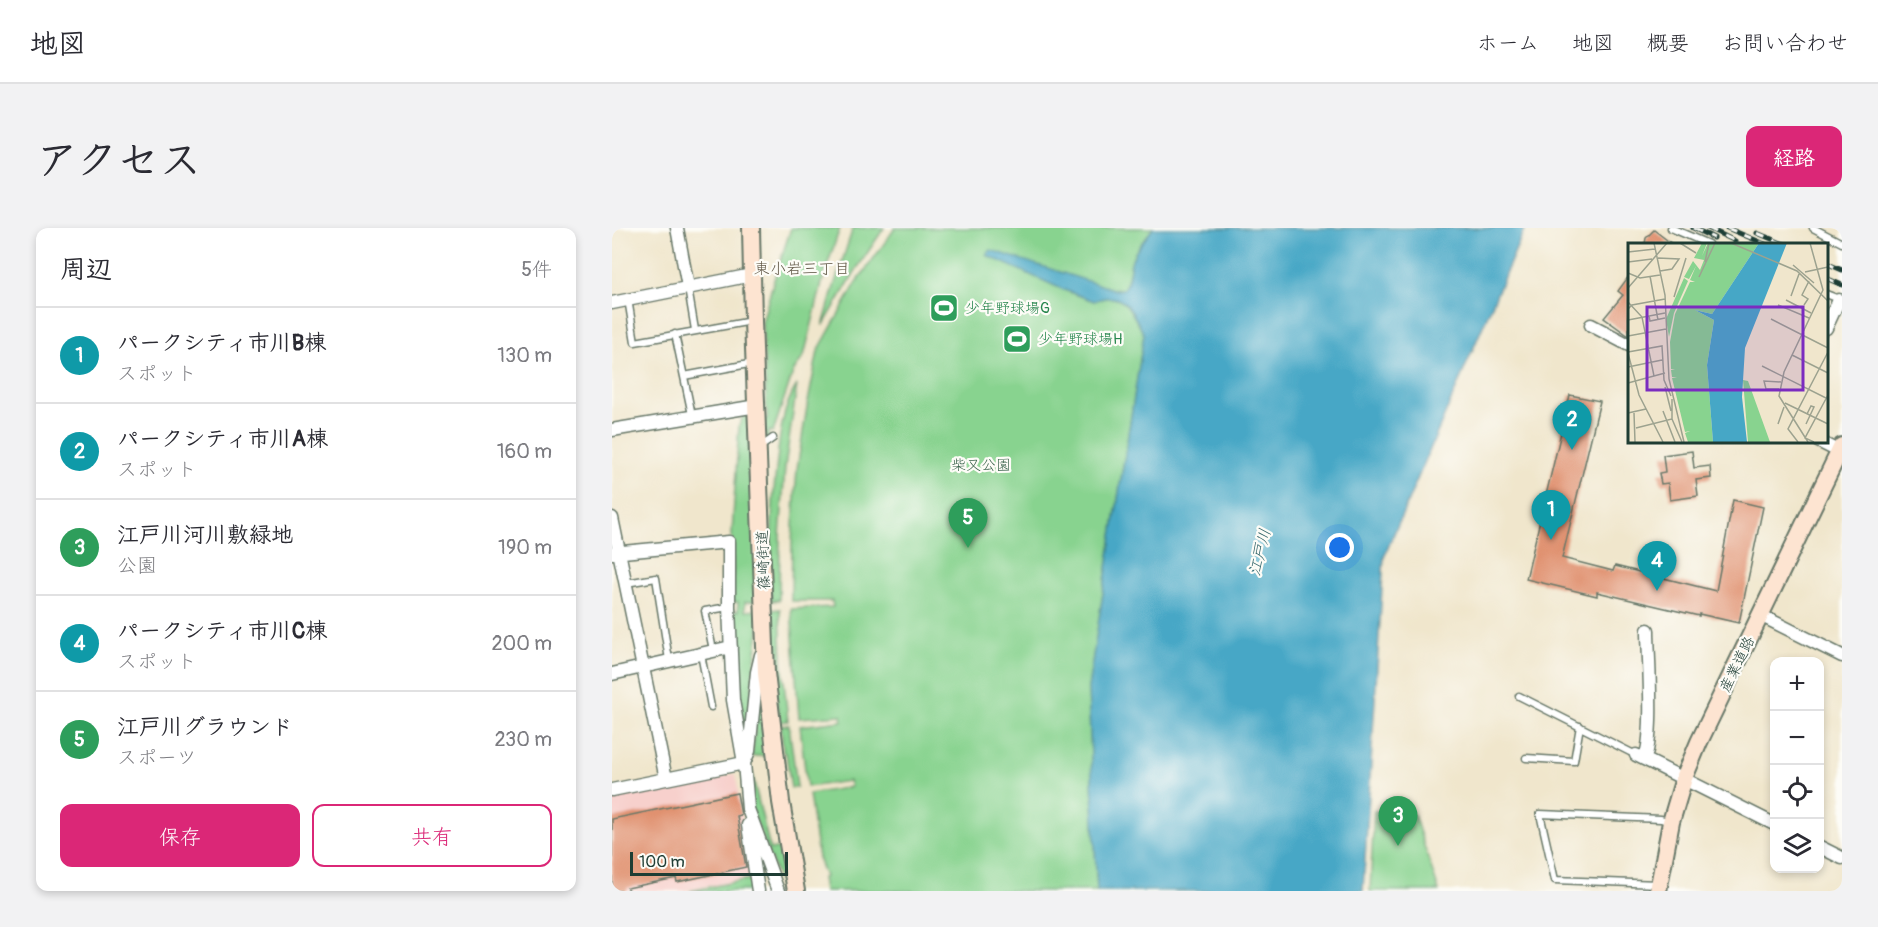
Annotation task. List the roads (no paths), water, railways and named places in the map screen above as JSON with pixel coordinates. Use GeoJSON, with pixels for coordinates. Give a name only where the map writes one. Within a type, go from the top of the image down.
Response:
{"type":"FeatureCollection","features":[{"type":"Feature","properties":{"kind":"main road","name":"篠崎街道"},"geometry":{"type":"LineString","coordinates":[[751,228],[766,674],[796,891]]}},
{"type":"Feature","properties":{"kind":"main road","name":"産業道路"},"geometry":{"type":"LineString","coordinates":[[1658,887],[1671,822],[1684,778],[1699,742],[1841,450]]}},
{"type":"Feature","properties":{"kind":"street"},"geometry":{"type":"LineString","coordinates":[[677,228],[687,287]]}},
{"type":"Feature","properties":{"kind":"street"},"geometry":{"type":"LineString","coordinates":[[612,303],[752,275]]}},
{"type":"Feature","properties":{"kind":"street"},"geometry":{"type":"LineString","coordinates":[[1827,326],[1841,300]]}},
{"type":"Feature","properties":{"kind":"street"},"geometry":{"type":"LineString","coordinates":[[1591,325],[1628,344]]}},
{"type":"Feature","properties":{"kind":"street"},"geometry":{"type":"LineString","coordinates":[[612,430],[757,406]]}},
{"type":"Feature","properties":{"kind":"street"},"geometry":{"type":"LineString","coordinates":[[1821,442],[1841,450]]}},
{"type":"Feature","properties":{"kind":"street"},"geometry":{"type":"LineString","coordinates":[[612,518],[616,553],[626,583],[666,779]]}},
{"type":"Feature","properties":{"kind":"street"},"geometry":{"type":"LineString","coordinates":[[616,553],[729,542],[733,700],[744,764],[748,827],[758,891]]}},
{"type":"Feature","properties":{"kind":"street"},"geometry":{"type":"LineString","coordinates":[[1760,615],[1842,656]]}},
{"type":"Feature","properties":{"kind":"street"},"geometry":{"type":"LineString","coordinates":[[1640,757],[1648,752],[1650,721],[1648,630]]}},
{"type":"Feature","properties":{"kind":"street"},"geometry":{"type":"LineString","coordinates":[[744,764],[748,756],[757,672],[765,639]]}},
{"type":"Feature","properties":{"kind":"street"},"geometry":{"type":"LineString","coordinates":[[612,674],[731,647]]}},
{"type":"Feature","properties":{"kind":"street"},"geometry":{"type":"LineString","coordinates":[[1640,757],[1770,822]]}},
{"type":"Feature","properties":{"kind":"street"},"geometry":{"type":"LineString","coordinates":[[612,790],[744,764]]}},
{"type":"Feature","properties":{"kind":"street"},"geometry":{"type":"LineString","coordinates":[[748,809],[778,891]]}},
{"type":"Feature","properties":{"kind":"street"},"geometry":{"type":"LineString","coordinates":[[1824,848],[1842,858]]}},
{"type":"Feature","properties":{"kind":"lane"},"geometry":{"type":"LineString","coordinates":[[1671,228],[1706,243]]}},
{"type":"Feature","properties":{"kind":"lane"},"geometry":{"type":"LineString","coordinates":[[1813,228],[1842,243]]}},
{"type":"Feature","properties":{"kind":"lane"},"geometry":{"type":"LineString","coordinates":[[687,287],[695,330]]}},
{"type":"Feature","properties":{"kind":"lane"},"geometry":{"type":"LineString","coordinates":[[1827,294],[1841,300]]}},
{"type":"Feature","properties":{"kind":"lane"},"geometry":{"type":"LineString","coordinates":[[628,299],[634,342],[753,321]]}},
{"type":"Feature","properties":{"kind":"lane"},"geometry":{"type":"LineString","coordinates":[[675,334],[692,415]]}},
{"type":"Feature","properties":{"kind":"lane"},"geometry":{"type":"LineString","coordinates":[[684,376],[754,363]]}},
{"type":"Feature","properties":{"kind":"lane"},"geometry":{"type":"LineString","coordinates":[[758,448],[774,438]]}},
{"type":"Feature","properties":{"kind":"lane"},"geometry":{"type":"LineString","coordinates":[[626,583],[656,578],[669,660]]}},
{"type":"Feature","properties":{"kind":"lane"},"geometry":{"type":"LineString","coordinates":[[711,707],[705,611],[729,607]]}},
{"type":"Feature","properties":{"kind":"lane"},"geometry":{"type":"LineString","coordinates":[[1519,696],[1640,757]]}},
{"type":"Feature","properties":{"kind":"lane"},"geometry":{"type":"LineString","coordinates":[[1526,758],[1574,761],[1580,726]]}},
{"type":"Feature","properties":{"kind":"lane"},"geometry":{"type":"LineString","coordinates":[[1658,887],[1555,880],[1540,814],[1661,819],[1671,822]]}},
{"type":"Feature","properties":{"kind":"water","name":"江戸川"},"geometry":{"type":"Polygon","coordinates":[[[1153,228],[1525,228],[1384,557],[1363,891],[1097,891],[1088,688],[1144,334],[1131,310],[1120,300],[1105,298],[1094,301],[986,255],[991,250],[1116,290],[1123,289],[1126,286],[1133,257],[1153,228]]]}},
{"type":"Feature","properties":{"kind":"railway"},"geometry":{"type":"LineString","coordinates":[[1693,228],[1714,238]]}},
{"type":"Feature","properties":{"kind":"railway"},"geometry":{"type":"LineString","coordinates":[[1708,228],[1735,241]]}},
{"type":"Feature","properties":{"kind":"railway"},"geometry":{"type":"LineString","coordinates":[[1727,228],[1763,243]]}},
{"type":"Feature","properties":{"kind":"railway"},"geometry":{"type":"LineString","coordinates":[[1757,233],[1782,243]]}},
{"type":"Feature","properties":{"kind":"railway"},"geometry":{"type":"LineString","coordinates":[[1827,263],[1842,270]]}},
{"type":"Feature","properties":{"kind":"railway"},"geometry":{"type":"LineString","coordinates":[[1827,278],[1842,285]]}},
{"type":"Feature","properties":{"kind":"place","name":"少年野球場G"},"geometry":{"type":"Point","coordinates":[944,308]}},
{"type":"Feature","properties":{"kind":"place","name":"少年野球場H"},"geometry":{"type":"Point","coordinates":[1017,339]}},
{"type":"Feature","properties":{"kind":"place","name":"パークシティ市川A棟"},"geometry":{"type":"Point","coordinates":[1572,450]}},
{"type":"Feature","properties":{"kind":"place","name":"パークシティ市川B棟"},"geometry":{"type":"Point","coordinates":[1551,540]}},
{"type":"Feature","properties":{"kind":"place","name":"江戸川グラウンド"},"geometry":{"type":"Point","coordinates":[968,548]}},
{"type":"Feature","properties":{"kind":"place","name":"パークシティ市川C棟"},"geometry":{"type":"Point","coordinates":[1657,591]}},
{"type":"Feature","properties":{"kind":"place","name":"江戸川河川敷緑地"},"geometry":{"type":"Point","coordinates":[1398,846]}},
{"type":"Feature","properties":{"kind":"district","name":"東小岩三丁目"},"geometry":{"type":"Point","coordinates":[802,268]}},
{"type":"Feature","properties":{"kind":"park label","name":"柴又公園"},"geometry":{"type":"Point","coordinates":[981,465]}}]}
